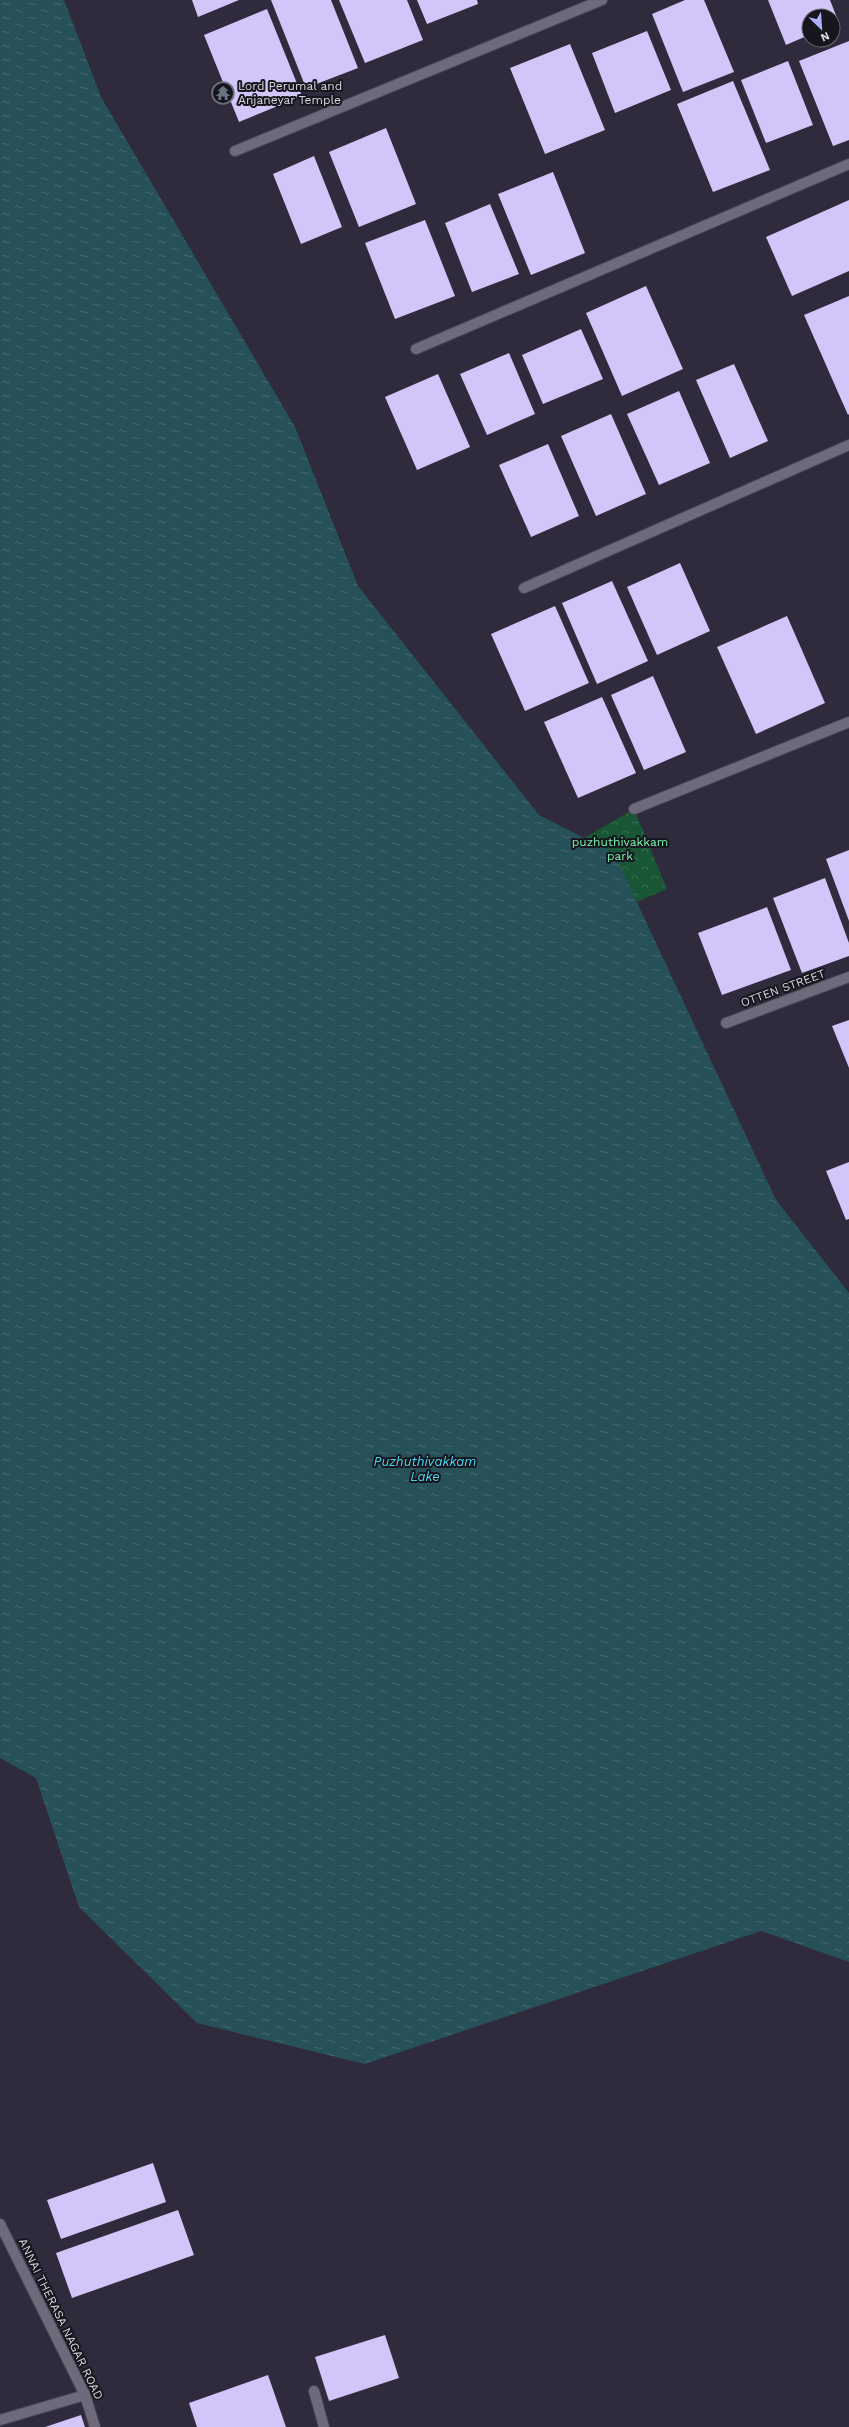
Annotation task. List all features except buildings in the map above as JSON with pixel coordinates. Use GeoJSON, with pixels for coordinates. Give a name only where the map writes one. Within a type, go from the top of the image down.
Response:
{"type":"FeatureCollection","features":[{"type":"Feature","properties":{"kind":"street"},"geometry":{"type":"LineString","coordinates":[[235,151],[602,0]]}},
{"type":"Feature","properties":{"kind":"street"},"geometry":{"type":"LineString","coordinates":[[416,349],[849,164]]}},
{"type":"Feature","properties":{"kind":"street"},"geometry":{"type":"LineString","coordinates":[[524,588],[849,445]]}},
{"type":"Feature","properties":{"kind":"street"},"geometry":{"type":"LineString","coordinates":[[634,809],[849,722]]}},
{"type":"Feature","properties":{"kind":"street","name":"OTTEN STREET"},"geometry":{"type":"LineString","coordinates":[[726,1023],[849,977]]}},
{"type":"Feature","properties":{"kind":"street","name":"ANNAI THERASA NAGAR ROAD"},"geometry":{"type":"LineString","coordinates":[[0,2224],[85,2395],[95,2427]]}},
{"type":"Feature","properties":{"kind":"street"},"geometry":{"type":"LineString","coordinates":[[314,2391],[324,2427]]}},
{"type":"Feature","properties":{"kind":"street"},"geometry":{"type":"LineString","coordinates":[[0,2420],[85,2395]]}},
{"type":"Feature","properties":{"kind":"green space","name":"puzhuthivakkam park"},"geometry":{"type":"Polygon","coordinates":[[[634,809],[667,889],[620,909],[584,838],[634,809]]]}},
{"type":"Feature","properties":{"kind":"water","name":"Puzhuthivakkam Lake"},"geometry":{"type":"Polygon","coordinates":[[[0,0],[64,0],[101,97],[295,427],[358,586],[539,815],[614,853],[776,1200],[849,1293],[849,1962],[761,1931],[365,2064],[197,2023],[79,1907],[36,1778],[0,1758],[0,0]]]}},
{"type":"Feature","properties":{"kind":"place","name":"Lord Perumal and Anjaneyar Temple"},"geometry":{"type":"Point","coordinates":[223,93]}}]}
